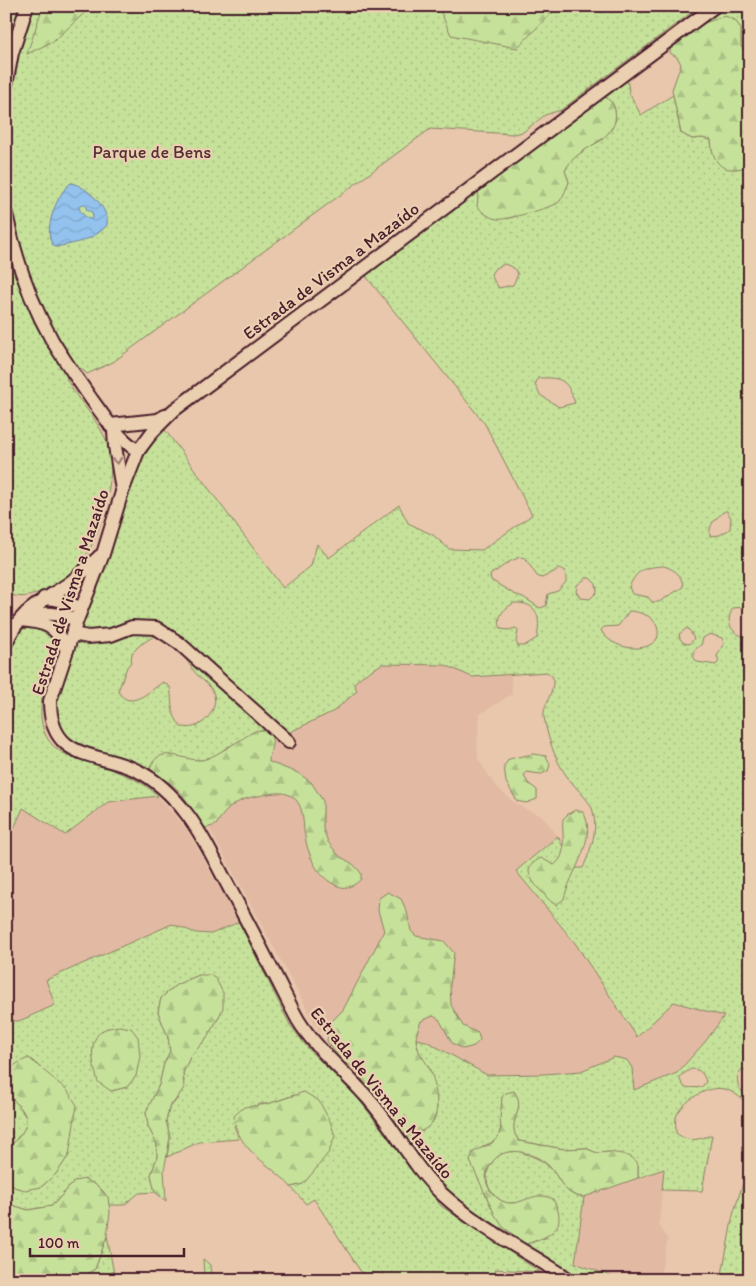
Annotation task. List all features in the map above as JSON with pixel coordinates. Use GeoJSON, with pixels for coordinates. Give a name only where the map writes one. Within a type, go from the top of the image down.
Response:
{"type":"FeatureCollection","features":[{"type":"Feature","properties":{"kind":"street"},"geometry":{"type":"LineString","coordinates":[[6,85],[12,53],[27,6]]}},
{"type":"Feature","properties":{"kind":"street","name":"Estrada de Visma a Mazaído"},"geometry":{"type":"LineString","coordinates":[[570,1280],[478,1222],[441,1193],[409,1156],[366,1096],[317,1045],[298,1020],[190,818],[170,793],[159,784],[136,770],[74,750],[58,737],[52,722],[50,701],[138,451],[174,410],[714,6]]}},
{"type":"Feature","properties":{"kind":"street"},"geometry":{"type":"LineString","coordinates":[[6,214],[20,268],[52,340],[112,428],[129,446],[138,451]]}},
{"type":"Feature","properties":{"kind":"street"},"geometry":{"type":"LineString","coordinates":[[112,428],[158,420],[174,410]]}},
{"type":"Feature","properties":{"kind":"street"},"geometry":{"type":"LineString","coordinates":[[112,428],[122,492]]}},
{"type":"Feature","properties":{"kind":"street"},"geometry":{"type":"LineString","coordinates":[[6,642],[30,608],[71,582],[103,554]]}},
{"type":"Feature","properties":{"kind":"street"},"geometry":{"type":"LineString","coordinates":[[44,598],[67,601],[79,615]]}},
{"type":"Feature","properties":{"kind":"street"},"geometry":{"type":"LineString","coordinates":[[20,620],[38,613],[79,615]]}},
{"type":"Feature","properties":{"kind":"street"},"geometry":{"type":"LineString","coordinates":[[20,620],[41,622],[52,628],[67,650]]}},
{"type":"Feature","properties":{"kind":"street"},"geometry":{"type":"LineString","coordinates":[[73,634],[88,637],[111,635],[132,627],[156,628],[179,643],[289,742]]}},
{"type":"Feature","properties":{"kind":"shaded area"},"geometry":{"type":"Polygon","coordinates":[[[382,664],[445,665],[472,677],[511,675],[512,694],[480,714],[477,743],[478,759],[495,785],[523,808],[542,816],[558,836],[516,871],[575,943],[637,1037],[674,1002],[724,1015],[705,1042],[677,1073],[633,1090],[632,1068],[614,1057],[581,1071],[487,1075],[425,1041],[365,1026],[319,1031],[203,817],[272,738],[290,732],[356,691],[354,683],[382,664]]]}},
{"type":"Feature","properties":{"kind":"shaded area"},"geometry":{"type":"Polygon","coordinates":[[[158,796],[186,828],[239,922],[211,934],[196,933],[172,924],[46,980],[55,1005],[19,1021],[6,1021],[6,846],[23,808],[65,835],[108,802],[158,796]]]}},
{"type":"Feature","properties":{"kind":"shaded area"},"geometry":{"type":"Polygon","coordinates":[[[664,1169],[659,1225],[668,1239],[659,1280],[622,1280],[575,1263],[584,1197],[664,1169]]]}},
{"type":"Feature","properties":{"kind":"green space","name":"Parque de Bens"},"geometry":{"type":"Polygon","coordinates":[[[6,6],[700,6],[561,110],[545,115],[523,132],[513,134],[430,129],[113,362],[87,374],[81,368],[66,378],[103,433],[107,443],[111,466],[107,499],[89,550],[70,575],[35,594],[21,597],[10,595],[6,603],[6,6]]]}},
{"type":"Feature","properties":{"kind":"green space"},"geometry":{"type":"Polygon","coordinates":[[[43,6],[92,6],[54,41],[27,54],[43,6]]]}},
{"type":"Feature","properties":{"kind":"green space"},"geometry":{"type":"Polygon","coordinates":[[[438,6],[558,6],[517,48],[451,35],[438,6]]]}},
{"type":"Feature","properties":{"kind":"green space"},"geometry":{"type":"Polygon","coordinates":[[[729,6],[750,6],[750,54],[741,47],[741,30],[698,25],[729,6]]]}},
{"type":"Feature","properties":{"kind":"green space"},"geometry":{"type":"Polygon","coordinates":[[[725,16],[735,20],[741,29],[741,47],[750,54],[750,166],[733,169],[722,166],[717,162],[714,157],[711,140],[702,138],[692,139],[681,133],[672,90],[681,64],[677,57],[670,53],[671,44],[698,25],[725,16]]]}},
{"type":"Feature","properties":{"kind":"green space"},"geometry":{"type":"Polygon","coordinates":[[[627,76],[629,93],[641,115],[673,95],[681,133],[692,139],[702,138],[711,140],[712,150],[733,169],[750,166],[750,506],[746,510],[750,523],[750,613],[745,607],[733,608],[729,622],[730,626],[740,635],[745,637],[750,632],[750,1071],[742,1069],[739,1073],[738,1086],[750,1100],[750,1106],[731,1092],[718,1088],[703,1092],[684,1105],[676,1117],[676,1133],[693,1140],[712,1135],[702,1191],[662,1190],[664,1169],[638,1178],[638,1165],[636,1161],[610,1152],[597,1153],[585,1148],[564,1149],[519,1141],[514,1128],[519,1106],[502,1097],[501,1124],[498,1137],[493,1142],[482,1147],[470,1161],[493,1211],[514,1237],[456,1199],[431,1175],[399,1131],[423,1131],[434,1120],[437,1103],[429,1068],[419,1054],[416,1039],[426,1041],[487,1075],[581,1071],[614,1057],[627,1060],[632,1068],[634,1090],[677,1073],[705,1042],[724,1016],[674,1002],[637,1037],[575,943],[516,871],[558,836],[572,868],[583,868],[593,839],[595,824],[592,808],[562,769],[547,732],[544,713],[552,688],[553,677],[547,672],[472,677],[445,665],[382,664],[354,683],[357,691],[334,711],[290,732],[272,738],[268,732],[227,747],[217,755],[203,760],[190,760],[150,768],[154,773],[86,748],[70,738],[60,724],[56,703],[123,504],[139,464],[165,430],[283,588],[311,566],[317,544],[329,558],[399,505],[408,523],[433,535],[449,549],[482,550],[532,515],[485,424],[365,275],[479,189],[507,219],[559,202],[569,182],[565,171],[569,161],[602,140],[616,120],[614,106],[602,96],[627,76]],[[505,264],[495,268],[491,274],[499,288],[513,285],[518,274],[514,268],[505,264]],[[538,378],[535,385],[540,395],[559,407],[575,403],[569,389],[559,379],[538,378]],[[727,511],[719,516],[711,525],[710,536],[720,535],[730,529],[731,518],[727,511]],[[520,557],[490,575],[491,580],[540,608],[546,606],[548,594],[558,591],[566,582],[566,575],[564,570],[559,569],[542,578],[537,576],[525,558],[520,557]],[[664,566],[647,568],[635,576],[632,581],[629,587],[632,594],[648,597],[652,602],[659,602],[683,587],[677,573],[671,569],[664,566]],[[586,578],[577,585],[576,592],[581,598],[590,599],[597,592],[596,584],[590,578],[586,578]],[[514,603],[501,614],[499,621],[501,629],[509,630],[516,628],[518,630],[516,642],[518,646],[524,646],[537,638],[538,617],[533,608],[522,603],[514,603]],[[629,611],[618,626],[604,627],[601,630],[610,640],[624,647],[632,648],[647,646],[658,637],[658,629],[651,618],[631,611],[629,611]],[[687,628],[679,634],[680,639],[684,643],[689,644],[694,639],[687,628]],[[710,634],[703,638],[701,645],[694,650],[693,654],[697,662],[716,665],[719,661],[717,656],[724,643],[722,638],[710,634]],[[154,636],[132,653],[131,662],[127,667],[118,691],[123,697],[128,700],[140,698],[163,682],[170,687],[173,712],[181,727],[199,725],[209,717],[215,699],[210,687],[196,673],[182,653],[168,641],[154,636]],[[691,1069],[680,1076],[680,1080],[685,1088],[704,1085],[705,1079],[699,1071],[691,1069]]]}},
{"type":"Feature","properties":{"kind":"green space"},"geometry":{"type":"Polygon","coordinates":[[[602,96],[613,105],[615,121],[605,137],[571,162],[565,171],[569,182],[558,203],[528,213],[501,219],[491,217],[477,206],[479,189],[575,119],[602,96]]]}},
{"type":"Feature","properties":{"kind":"green space"},"geometry":{"type":"Polygon","coordinates":[[[34,625],[48,632],[59,643],[46,683],[41,706],[42,723],[46,737],[63,753],[127,776],[143,784],[158,796],[108,802],[65,835],[23,808],[6,846],[6,658],[21,630],[34,625]]]}},
{"type":"Feature","properties":{"kind":"green space"},"geometry":{"type":"Polygon","coordinates":[[[262,730],[271,735],[272,739],[269,762],[298,773],[311,782],[323,801],[323,829],[328,842],[339,856],[353,864],[361,873],[361,879],[353,885],[348,887],[338,886],[323,877],[318,870],[307,847],[300,808],[297,801],[288,794],[268,794],[244,799],[228,809],[216,825],[206,828],[178,790],[150,768],[160,756],[166,755],[194,760],[206,759],[255,731],[262,730]]]}},
{"type":"Feature","properties":{"kind":"green space"},"geometry":{"type":"Polygon","coordinates":[[[533,754],[546,756],[550,764],[548,771],[541,774],[526,772],[524,776],[528,783],[537,790],[537,799],[526,803],[517,801],[506,782],[504,766],[509,759],[533,754]]]}},
{"type":"Feature","properties":{"kind":"green space"},"geometry":{"type":"Polygon","coordinates":[[[575,810],[583,812],[587,822],[585,844],[564,899],[556,905],[535,884],[529,872],[535,861],[541,858],[554,865],[559,861],[563,850],[563,819],[575,810]]]}},
{"type":"Feature","properties":{"kind":"green space"},"geometry":{"type":"Polygon","coordinates":[[[388,892],[401,899],[407,912],[411,931],[416,936],[444,941],[454,953],[450,985],[451,1005],[463,1026],[478,1033],[480,1040],[474,1046],[463,1049],[452,1043],[439,1019],[433,1016],[421,1021],[416,1040],[419,1051],[433,1079],[437,1110],[429,1126],[411,1136],[399,1131],[385,1108],[367,1088],[356,1070],[342,1061],[327,1041],[330,1023],[343,1010],[384,931],[378,910],[379,898],[388,892]]]}},
{"type":"Feature","properties":{"kind":"green space"},"geometry":{"type":"Polygon","coordinates":[[[239,922],[290,1025],[311,1052],[357,1097],[441,1206],[540,1272],[495,1269],[498,1280],[401,1280],[377,1273],[363,1275],[314,1199],[306,1204],[291,1187],[303,1184],[294,1095],[268,1104],[260,1104],[234,1126],[239,1139],[199,1142],[167,1157],[170,1137],[166,1121],[169,1109],[178,1098],[184,1081],[183,1073],[190,1057],[205,1040],[218,1019],[199,975],[176,985],[161,998],[158,1012],[168,1037],[170,1051],[164,1064],[159,1085],[146,1112],[148,1126],[157,1145],[157,1157],[151,1175],[155,1192],[139,1193],[124,1205],[109,1205],[105,1193],[101,1189],[75,1181],[52,1206],[28,1210],[6,1203],[6,1173],[8,1179],[41,1187],[56,1174],[69,1155],[41,1068],[29,1058],[9,1070],[6,1077],[6,1021],[19,1021],[55,1005],[46,980],[172,924],[196,933],[211,934],[239,922]],[[103,1031],[93,1047],[93,1054],[97,1068],[111,1091],[127,1087],[136,1076],[103,1031]]]}},
{"type":"Feature","properties":{"kind":"green space"},"geometry":{"type":"Polygon","coordinates":[[[199,975],[210,975],[216,979],[223,993],[223,1008],[205,1040],[190,1057],[183,1073],[184,1088],[169,1109],[166,1121],[170,1137],[164,1171],[166,1201],[155,1192],[151,1175],[157,1157],[157,1145],[148,1126],[146,1112],[159,1085],[164,1064],[170,1051],[168,1037],[158,1012],[161,998],[176,985],[199,975]]]}},
{"type":"Feature","properties":{"kind":"green space"},"geometry":{"type":"Polygon","coordinates":[[[119,1026],[131,1028],[138,1037],[140,1056],[136,1076],[127,1087],[111,1091],[98,1082],[93,1062],[93,1047],[94,1041],[103,1030],[119,1026]]]}},
{"type":"Feature","properties":{"kind":"green space"},"geometry":{"type":"Polygon","coordinates":[[[29,1058],[67,1090],[77,1105],[69,1155],[56,1174],[41,1187],[25,1190],[14,1187],[9,1178],[5,1162],[7,1152],[22,1133],[26,1122],[24,1112],[9,1091],[7,1078],[8,1073],[15,1065],[29,1058]]]}},
{"type":"Feature","properties":{"kind":"green space"},"geometry":{"type":"Polygon","coordinates":[[[6,1085],[27,1119],[25,1129],[8,1149],[6,1156],[6,1085]]]}},
{"type":"Feature","properties":{"kind":"green space"},"geometry":{"type":"Polygon","coordinates":[[[514,1091],[519,1104],[514,1128],[519,1141],[564,1149],[585,1148],[597,1153],[610,1152],[622,1154],[631,1157],[638,1165],[638,1178],[584,1197],[572,1194],[567,1190],[549,1166],[537,1157],[514,1151],[500,1155],[488,1168],[486,1174],[486,1181],[490,1191],[495,1196],[505,1202],[516,1203],[537,1196],[545,1196],[553,1199],[557,1209],[559,1217],[555,1229],[543,1238],[526,1244],[503,1227],[495,1215],[470,1161],[473,1152],[492,1143],[498,1137],[501,1128],[502,1097],[506,1093],[514,1091]]]}},
{"type":"Feature","properties":{"kind":"green space"},"geometry":{"type":"Polygon","coordinates":[[[304,1092],[319,1101],[330,1121],[335,1136],[329,1152],[303,1184],[291,1187],[248,1148],[236,1128],[234,1116],[244,1107],[268,1104],[304,1092]]]}},
{"type":"Feature","properties":{"kind":"green space"},"geometry":{"type":"Polygon","coordinates":[[[518,1151],[544,1163],[552,1170],[566,1190],[576,1196],[584,1197],[575,1263],[622,1280],[579,1280],[526,1244],[546,1238],[542,1196],[520,1202],[506,1203],[492,1193],[487,1180],[489,1168],[497,1157],[505,1152],[518,1151]]]}},
{"type":"Feature","properties":{"kind":"green space"},"geometry":{"type":"Polygon","coordinates":[[[750,1161],[750,1280],[721,1280],[733,1215],[750,1161]]]}},
{"type":"Feature","properties":{"kind":"green space"},"geometry":{"type":"Polygon","coordinates":[[[85,1179],[96,1185],[108,1197],[110,1212],[107,1236],[95,1269],[77,1280],[6,1280],[6,1203],[28,1210],[52,1206],[75,1181],[85,1179]]]}},
{"type":"Feature","properties":{"kind":"green space"},"geometry":{"type":"Polygon","coordinates":[[[107,1236],[115,1280],[77,1280],[95,1269],[107,1236]]]}},
{"type":"Feature","properties":{"kind":"green space"},"geometry":{"type":"Polygon","coordinates":[[[203,1259],[210,1265],[211,1280],[195,1280],[204,1274],[203,1259]]]}},
{"type":"Feature","properties":{"kind":"water"},"geometry":{"type":"Polygon","coordinates":[[[71,183],[90,193],[105,212],[107,225],[90,238],[55,247],[49,233],[50,224],[56,204],[71,183]],[[85,205],[79,207],[83,214],[91,219],[93,217],[92,212],[87,210],[85,205]]]}}]}
